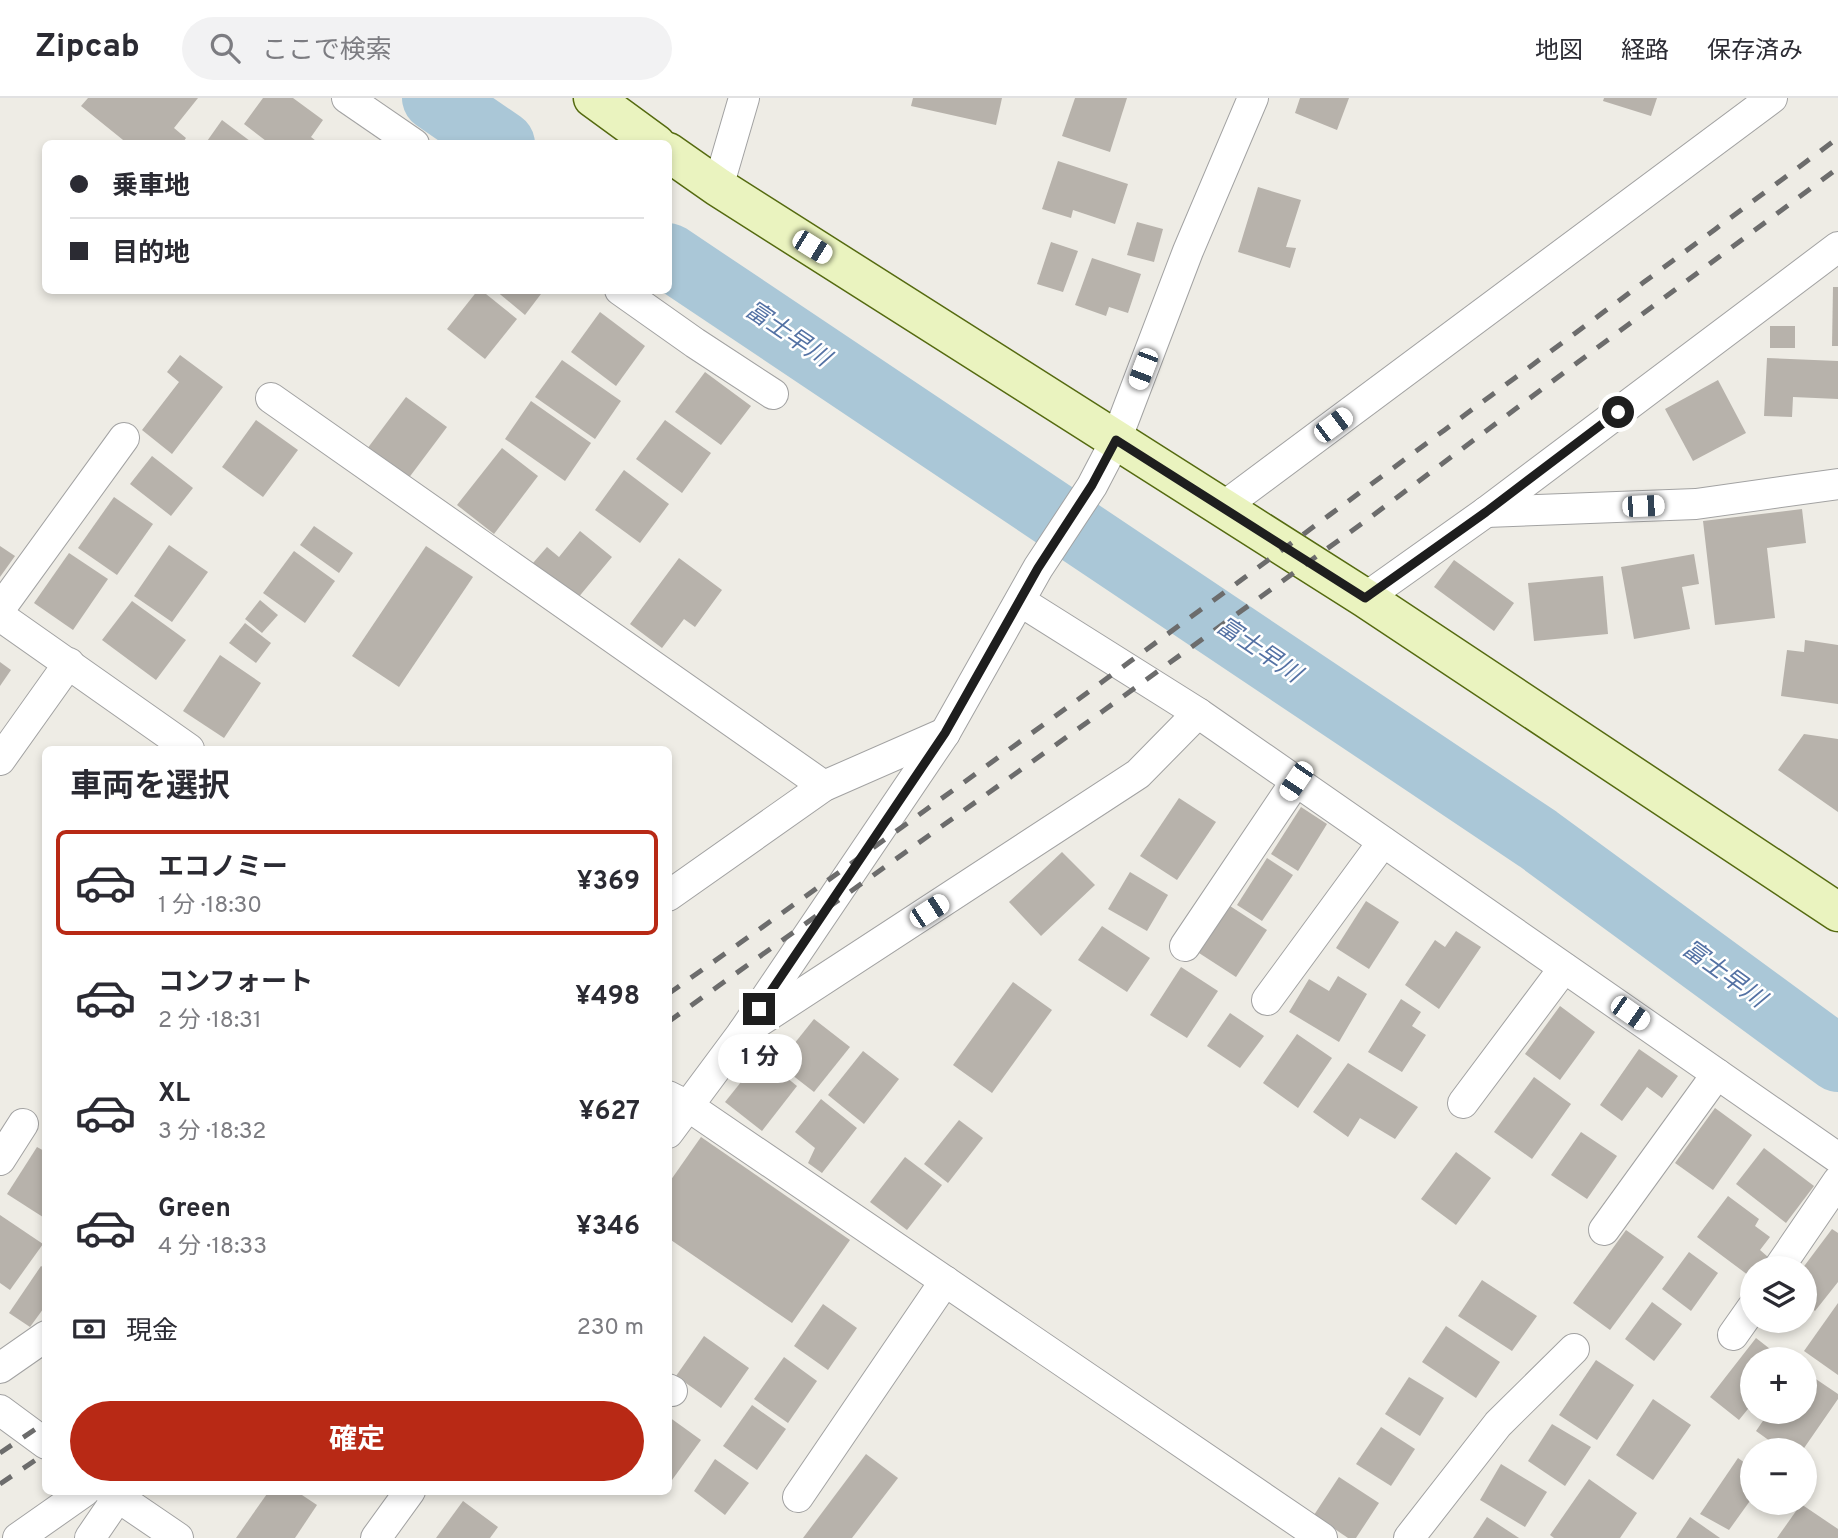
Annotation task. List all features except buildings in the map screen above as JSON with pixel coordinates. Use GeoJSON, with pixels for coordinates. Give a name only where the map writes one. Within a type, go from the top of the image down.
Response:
{"type":"FeatureCollection","features":[{"type":"Feature","properties":{"kind":"street"},"geometry":{"type":"LineString","coordinates":[[347,98],[408,140]]}},
{"type":"Feature","properties":{"kind":"street"},"geometry":{"type":"LineString","coordinates":[[593,98],[651,140]]}},
{"type":"Feature","properties":{"kind":"street"},"geometry":{"type":"LineString","coordinates":[[718,187],[744,98]]}},
{"type":"Feature","properties":{"kind":"street"},"geometry":{"type":"LineString","coordinates":[[743,1032],[945,733],[1038,568],[1092,485],[1116,440],[1188,251],[1253,98]]}},
{"type":"Feature","properties":{"kind":"street"},"geometry":{"type":"LineString","coordinates":[[1223,507],[1772,98]]}},
{"type":"Feature","properties":{"kind":"street"},"geometry":{"type":"LineString","coordinates":[[672,155],[718,187],[1365,598],[1838,912]]}},
{"type":"Feature","properties":{"kind":"street"},"geometry":{"type":"LineString","coordinates":[[1365,598],[1486,512],[1838,247]]}},
{"type":"Feature","properties":{"kind":"street"},"geometry":{"type":"LineString","coordinates":[[626,294],[773,394]]}},
{"type":"Feature","properties":{"kind":"street"},"geometry":{"type":"LineString","coordinates":[[271,398],[824,786]]}},
{"type":"Feature","properties":{"kind":"street"},"geometry":{"type":"LineString","coordinates":[[0,609],[124,438]]}},
{"type":"Feature","properties":{"kind":"street"},"geometry":{"type":"LineString","coordinates":[[1486,512],[1696,504],[1838,484]]}},
{"type":"Feature","properties":{"kind":"street"},"geometry":{"type":"LineString","coordinates":[[1020,601],[1198,713],[1838,1158]]}},
{"type":"Feature","properties":{"kind":"street"},"geometry":{"type":"LineString","coordinates":[[0,616],[185,746]]}},
{"type":"Feature","properties":{"kind":"street"},"geometry":{"type":"LineString","coordinates":[[0,760],[68,663]]}},
{"type":"Feature","properties":{"kind":"street"},"geometry":{"type":"LineString","coordinates":[[1198,713],[1138,774],[743,1032],[674,1099],[1322,1538]]}},
{"type":"Feature","properties":{"kind":"street"},"geometry":{"type":"LineString","coordinates":[[672,893],[824,786],[945,733]]}},
{"type":"Feature","properties":{"kind":"street"},"geometry":{"type":"LineString","coordinates":[[1185,947],[1296,781]]}},
{"type":"Feature","properties":{"kind":"street"},"geometry":{"type":"LineString","coordinates":[[1266,1000],[1383,842]]}},
{"type":"Feature","properties":{"kind":"street"},"geometry":{"type":"LineString","coordinates":[[1463,1103],[1564,968]]}},
{"type":"Feature","properties":{"kind":"street"},"geometry":{"type":"LineString","coordinates":[[1604,1230],[1717,1074]]}},
{"type":"Feature","properties":{"kind":"street"},"geometry":{"type":"LineString","coordinates":[[0,1160],[23,1124]]}},
{"type":"Feature","properties":{"kind":"street"},"geometry":{"type":"LineString","coordinates":[[1788,1256],[1838,1181]]}},
{"type":"Feature","properties":{"kind":"street"},"geometry":{"type":"LineString","coordinates":[[798,1497],[945,1281]]}},
{"type":"Feature","properties":{"kind":"street"},"geometry":{"type":"LineString","coordinates":[[1733,1335],[1740,1325]]}},
{"type":"Feature","properties":{"kind":"street"},"geometry":{"type":"LineString","coordinates":[[0,1368],[42,1339]]}},
{"type":"Feature","properties":{"kind":"street"},"geometry":{"type":"LineString","coordinates":[[1409,1538],[1498,1424],[1574,1349]]}},
{"type":"Feature","properties":{"kind":"street"},"geometry":{"type":"LineString","coordinates":[[0,1410],[42,1441]]}},
{"type":"Feature","properties":{"kind":"street"},"geometry":{"type":"LineString","coordinates":[[18,1538],[79,1495]]}},
{"type":"Feature","properties":{"kind":"street"},"geometry":{"type":"LineString","coordinates":[[90,1538],[112,1495]]}},
{"type":"Feature","properties":{"kind":"street"},"geometry":{"type":"LineString","coordinates":[[114,1495],[178,1538]]}},
{"type":"Feature","properties":{"kind":"street"},"geometry":{"type":"LineString","coordinates":[[376,1538],[407,1495]]}},
{"type":"Feature","properties":{"kind":"waterway","name":"富士早川"},"geometry":{"type":"LineString","coordinates":[[435,98],[496,140]]}},
{"type":"Feature","properties":{"kind":"waterway","name":"富士早川"},"geometry":{"type":"LineString","coordinates":[[672,259],[1538,839],[1838,1059]]}},
{"type":"Feature","properties":{"kind":"railway"},"geometry":{"type":"LineString","coordinates":[[672,991],[1109,676],[1838,138]]}},
{"type":"Feature","properties":{"kind":"railway"},"geometry":{"type":"LineString","coordinates":[[672,1019],[1364,522],[1838,168]]}},
{"type":"Feature","properties":{"kind":"railway"},"geometry":{"type":"LineString","coordinates":[[0,1453],[42,1425]]}},
{"type":"Feature","properties":{"kind":"railway"},"geometry":{"type":"LineString","coordinates":[[0,1484],[42,1456]]}},
{"type":"Feature","properties":{"kind":"route"},"geometry":{"type":"LineString","coordinates":[[759,1009],[945,733],[1038,568],[1092,485],[1116,440],[1365,598],[1486,512],[1618,412]]}}]}
